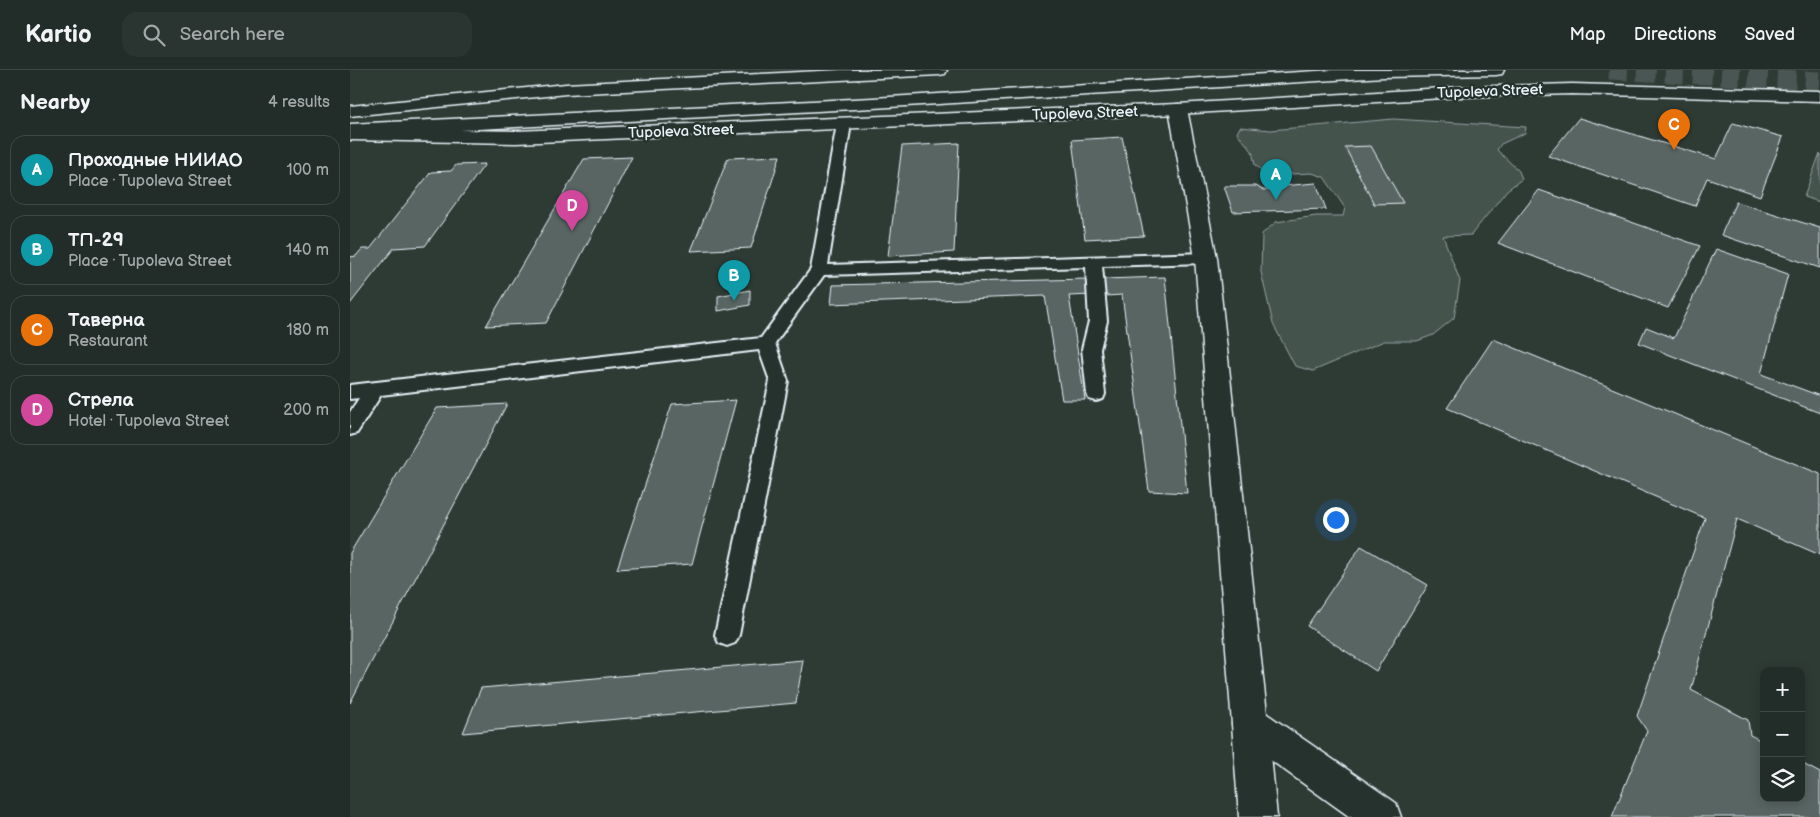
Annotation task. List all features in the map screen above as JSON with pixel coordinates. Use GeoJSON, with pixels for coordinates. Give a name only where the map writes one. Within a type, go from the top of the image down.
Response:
{"type":"FeatureCollection","features":[{"type":"Feature","properties":{"kind":"main road"},"geometry":{"type":"LineString","coordinates":[[350,111],[566,89],[939,70]]}},
{"type":"Feature","properties":{"kind":"main road"},"geometry":{"type":"LineString","coordinates":[[1134,70],[1144,70]]}},
{"type":"Feature","properties":{"kind":"main road","name":"Tupoleva Street"},"geometry":{"type":"LineString","coordinates":[[350,132],[873,103],[1384,71],[1496,70]]}},
{"type":"Feature","properties":{"kind":"main road"},"geometry":{"type":"LineString","coordinates":[[1606,74],[1662,91]]}},
{"type":"Feature","properties":{"kind":"main road"},"geometry":{"type":"LineString","coordinates":[[350,111],[956,80]]}},
{"type":"Feature","properties":{"kind":"main road","name":"Tupoleva Street"},"geometry":{"type":"LineString","coordinates":[[350,132],[516,137],[1178,109],[1461,92],[1572,89],[1820,96]]}},
{"type":"Feature","properties":{"kind":"main road"},"geometry":{"type":"LineString","coordinates":[[1178,109],[1206,258],[1258,817]]}},
{"type":"Feature","properties":{"kind":"main road"},"geometry":{"type":"LineString","coordinates":[[1250,724],[1382,817]]}},
{"type":"Feature","properties":{"kind":"lane"},"geometry":{"type":"LineString","coordinates":[[350,392],[766,343],[819,270],[844,124]]}},
{"type":"Feature","properties":{"kind":"lane"},"geometry":{"type":"LineString","coordinates":[[819,270],[1206,258]]}},
{"type":"Feature","properties":{"kind":"lane"},"geometry":{"type":"LineString","coordinates":[[1094,262],[1098,321],[1091,348],[1096,394]]}},
{"type":"Feature","properties":{"kind":"lane"},"geometry":{"type":"LineString","coordinates":[[727,635],[779,381],[766,343]]}},
{"type":"Feature","properties":{"kind":"lane"},"geometry":{"type":"LineString","coordinates":[[350,428],[375,389]]}},
{"type":"Feature","properties":{"kind":"shaded area"},"geometry":{"type":"Polygon","coordinates":[[[1393,119],[1526,127],[1525,133],[1501,144],[1497,150],[1519,171],[1522,179],[1507,190],[1471,235],[1443,236],[1460,281],[1454,318],[1433,335],[1417,341],[1384,341],[1313,371],[1295,366],[1273,324],[1261,272],[1262,234],[1276,222],[1316,216],[1343,216],[1345,208],[1324,177],[1312,173],[1274,175],[1262,171],[1255,165],[1252,151],[1237,133],[1240,127],[1271,130],[1393,119]]]}},
{"type":"Feature","properties":{"kind":"shaded area"},"geometry":{"type":"Polygon","coordinates":[[[1820,153],[1820,202],[1804,197],[1820,153]]]}},
{"type":"Feature","properties":{"kind":"building"},"geometry":{"type":"Polygon","coordinates":[[[1579,118],[1716,159],[1733,123],[1783,137],[1760,196],[1707,178],[1695,206],[1548,156],[1579,118]]]}},
{"type":"Feature","properties":{"kind":"building"},"geometry":{"type":"Polygon","coordinates":[[[1122,137],[1144,236],[1085,239],[1072,140],[1122,137]]]}},
{"type":"Feature","properties":{"kind":"building"},"geometry":{"type":"Polygon","coordinates":[[[959,143],[954,252],[888,256],[902,146],[959,143]]]}},
{"type":"Feature","properties":{"kind":"building"},"geometry":{"type":"Polygon","coordinates":[[[1371,146],[1403,203],[1374,204],[1345,147],[1371,146]]]}},
{"type":"Feature","properties":{"kind":"building"},"geometry":{"type":"Polygon","coordinates":[[[780,156],[751,248],[691,251],[728,158],[780,156]]]}},
{"type":"Feature","properties":{"kind":"building"},"geometry":{"type":"Polygon","coordinates":[[[632,157],[546,323],[486,326],[584,159],[632,157]]]}},
{"type":"Feature","properties":{"kind":"building"},"geometry":{"type":"Polygon","coordinates":[[[485,164],[425,246],[394,248],[350,304],[350,257],[356,256],[362,249],[370,249],[431,172],[451,171],[456,165],[485,164]]]}},
{"type":"Feature","properties":{"kind":"building"},"geometry":{"type":"Polygon","coordinates":[[[1316,183],[1326,209],[1233,212],[1224,186],[1256,186],[1263,190],[1279,190],[1282,186],[1316,183]]]}},
{"type":"Feature","properties":{"kind":"building"},"geometry":{"type":"Polygon","coordinates":[[[1539,190],[1700,246],[1668,308],[1498,243],[1539,190]]]}},
{"type":"Feature","properties":{"kind":"building"},"geometry":{"type":"Polygon","coordinates":[[[1736,202],[1820,228],[1820,268],[1721,235],[1736,202]]]}},
{"type":"Feature","properties":{"kind":"building"},"geometry":{"type":"Polygon","coordinates":[[[1716,249],[1788,274],[1761,374],[1820,396],[1820,413],[1639,343],[1646,327],[1674,338],[1716,249]]]}},
{"type":"Feature","properties":{"kind":"building"},"geometry":{"type":"Polygon","coordinates":[[[1165,277],[1187,493],[1149,491],[1122,295],[1106,296],[1103,279],[1165,277]]]}},
{"type":"Feature","properties":{"kind":"building"},"geometry":{"type":"Polygon","coordinates":[[[1089,279],[1092,295],[1069,296],[1085,400],[1062,400],[1045,296],[831,304],[833,285],[1089,279]]]}},
{"type":"Feature","properties":{"kind":"building"},"geometry":{"type":"Polygon","coordinates":[[[750,290],[750,305],[718,311],[718,296],[750,290]]]}},
{"type":"Feature","properties":{"kind":"building"},"geometry":{"type":"Polygon","coordinates":[[[1493,339],[1820,474],[1820,555],[1737,519],[1691,690],[1748,720],[1750,735],[1760,740],[1760,802],[1805,802],[1805,765],[1820,773],[1820,817],[1612,817],[1647,731],[1637,716],[1705,518],[1447,408],[1493,339]]]}},
{"type":"Feature","properties":{"kind":"building"},"geometry":{"type":"Polygon","coordinates":[[[736,400],[692,564],[617,569],[672,404],[736,400]]]}},
{"type":"Feature","properties":{"kind":"building"},"geometry":{"type":"Polygon","coordinates":[[[507,404],[350,703],[350,553],[437,408],[507,404]]]}},
{"type":"Feature","properties":{"kind":"building"},"geometry":{"type":"Polygon","coordinates":[[[1361,546],[1428,585],[1376,671],[1307,626],[1361,546]]]}},
{"type":"Feature","properties":{"kind":"building"},"geometry":{"type":"Polygon","coordinates":[[[803,660],[796,703],[463,733],[481,688],[803,660]]]}},
{"type":"Feature","properties":{"kind":"tunnel"},"geometry":{"type":"LineString","coordinates":[[1609,70],[1820,81]]}},
{"type":"Feature","properties":{"kind":"place","name":"Таверна"},"geometry":{"type":"Point","coordinates":[1674,150]}},
{"type":"Feature","properties":{"kind":"place","name":"Проходные НИИАО"},"geometry":{"type":"Point","coordinates":[1276,200]}},
{"type":"Feature","properties":{"kind":"place","name":"Стрела"},"geometry":{"type":"Point","coordinates":[572,231]}},
{"type":"Feature","properties":{"kind":"place","name":"ТП-29"},"geometry":{"type":"Point","coordinates":[734,301]}}]}
